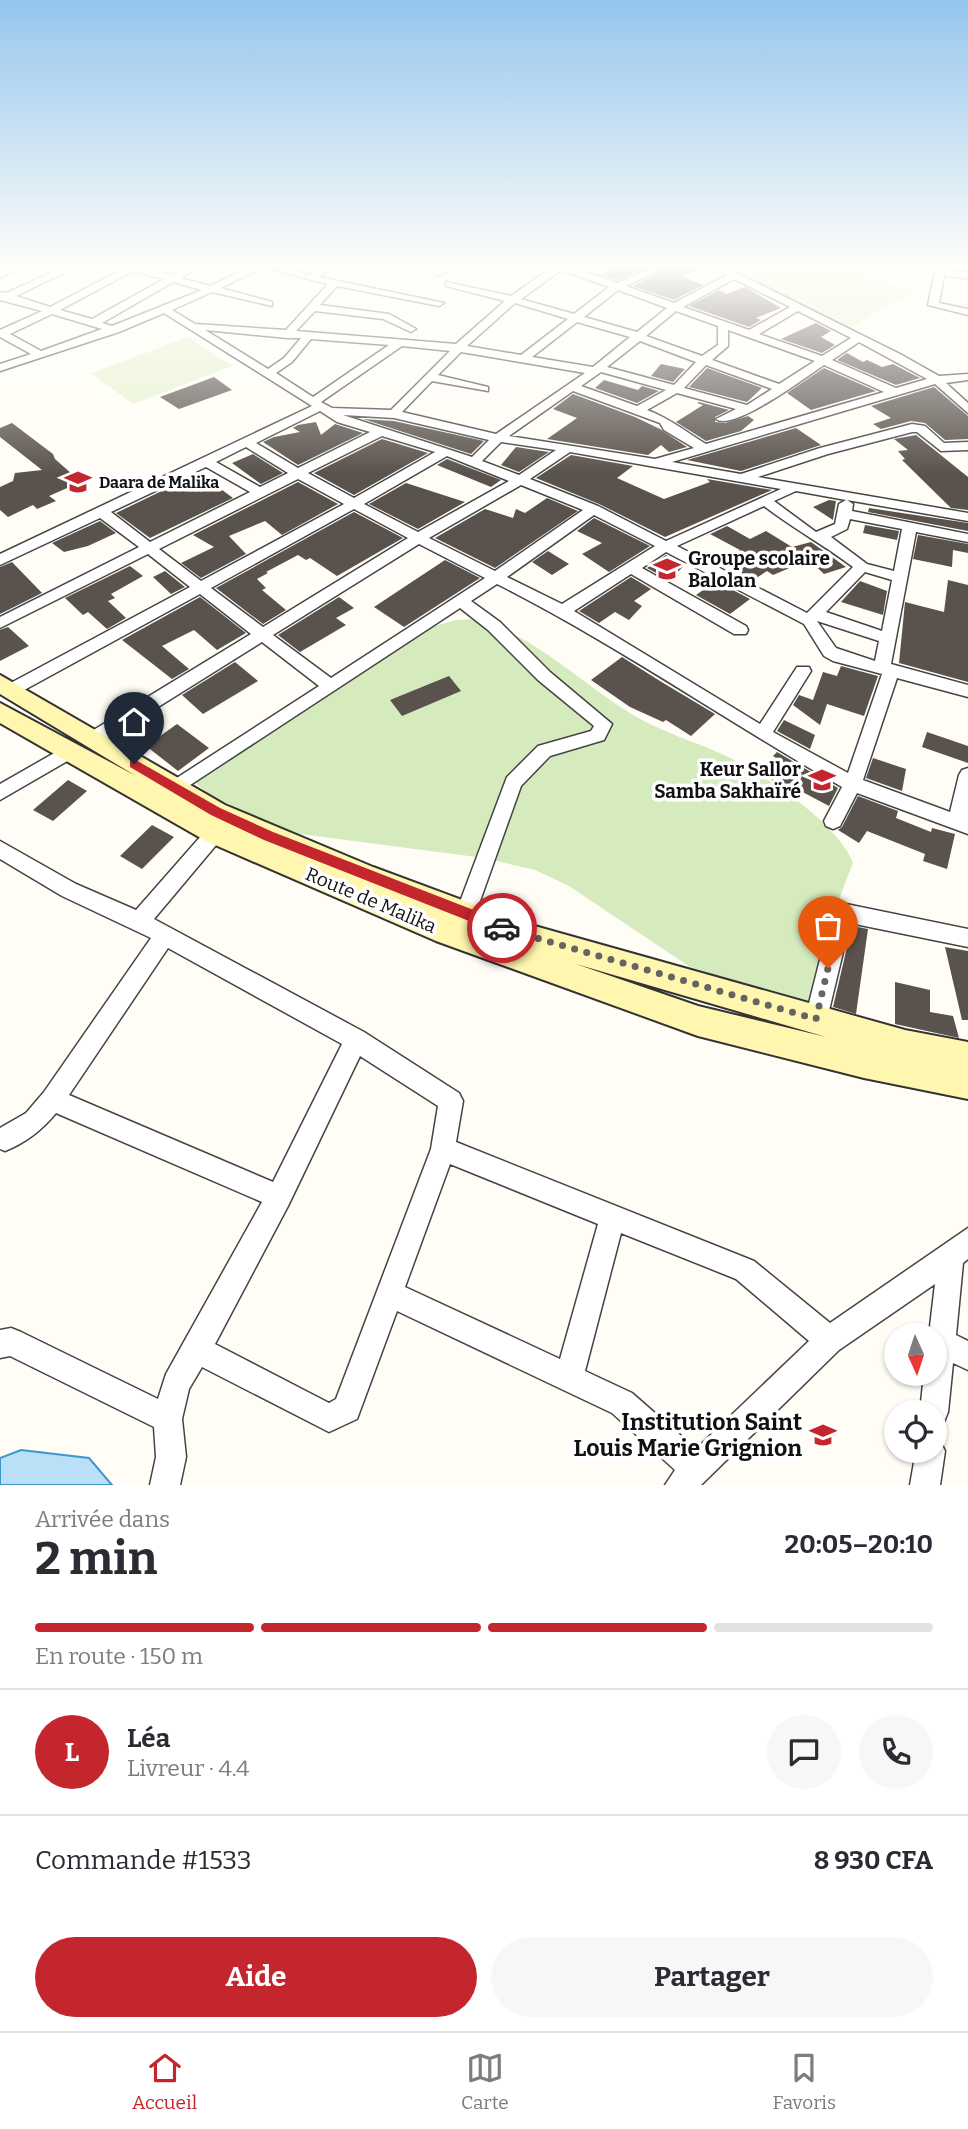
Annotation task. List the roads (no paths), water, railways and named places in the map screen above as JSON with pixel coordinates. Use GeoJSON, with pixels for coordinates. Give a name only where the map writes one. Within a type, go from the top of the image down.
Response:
{"type":"FeatureCollection","features":[{"type":"Feature","properties":{"kind":"main road","name":"Route de Malika"},"geometry":{"type":"LineString","coordinates":[[4,695],[215,833],[446,932],[698,1021],[864,1062],[968,1083]]}},
{"type":"Feature","properties":{"kind":"main road","name":"Route de Malika"},"geometry":{"type":"LineString","coordinates":[[82,745],[175,788],[216,812],[268,836],[524,936],[905,1045],[968,1058]]}},
{"type":"Feature","properties":{"kind":"street"},"geometry":{"type":"LineString","coordinates":[[2,335],[40,355]]}},
{"type":"Feature","properties":{"kind":"street"},"geometry":{"type":"LineString","coordinates":[[0,368],[99,335]]}},
{"type":"Feature","properties":{"kind":"street"},"geometry":{"type":"LineString","coordinates":[[210,335],[341,419],[446,451],[593,509],[664,547],[812,617],[887,638]]}},
{"type":"Feature","properties":{"kind":"street"},"geometry":{"type":"LineString","coordinates":[[293,335],[459,348],[525,357],[597,370],[766,413]]}},
{"type":"Feature","properties":{"kind":"street"},"geometry":{"type":"LineString","coordinates":[[394,414],[473,335]]}},
{"type":"Feature","properties":{"kind":"street"},"geometry":{"type":"LineString","coordinates":[[525,357],[552,335]]}},
{"type":"Feature","properties":{"kind":"street"},"geometry":{"type":"LineString","coordinates":[[636,412],[676,389],[704,360],[723,346],[723,335]]}},
{"type":"Feature","properties":{"kind":"street"},"geometry":{"type":"LineString","coordinates":[[758,335],[823,360],[894,392]]}},
{"type":"Feature","properties":{"kind":"street"},"geometry":{"type":"LineString","coordinates":[[855,335],[937,380],[968,409]]}},
{"type":"Feature","properties":{"kind":"street"},"geometry":{"type":"LineString","coordinates":[[268,373],[288,360],[308,336]]}},
{"type":"Feature","properties":{"kind":"street"},"geometry":{"type":"LineString","coordinates":[[474,462],[498,438],[597,370],[637,336],[779,388]]}},
{"type":"Feature","properties":{"kind":"street"},"geometry":{"type":"LineString","coordinates":[[655,464],[704,448],[766,413],[779,388],[859,337]]}},
{"type":"Feature","properties":{"kind":"street"},"geometry":{"type":"LineString","coordinates":[[0,560],[321,407],[400,343]]}},
{"type":"Feature","properties":{"kind":"street"},"geometry":{"type":"LineString","coordinates":[[430,377],[484,389]]}},
{"type":"Feature","properties":{"kind":"street"},"geometry":{"type":"LineString","coordinates":[[722,419],[894,392],[937,380],[968,377]]}},
{"type":"Feature","properties":{"kind":"street"},"geometry":{"type":"LineString","coordinates":[[573,387],[665,421],[668,428],[704,448]]}},
{"type":"Feature","properties":{"kind":"street"},"geometry":{"type":"LineString","coordinates":[[321,407],[394,414],[498,438],[968,517]]}},
{"type":"Feature","properties":{"kind":"street"},"geometry":{"type":"LineString","coordinates":[[742,478],[824,450],[912,428],[921,429],[941,447],[968,446]]}},
{"type":"Feature","properties":{"kind":"street"},"geometry":{"type":"LineString","coordinates":[[0,623],[382,431]]}},
{"type":"Feature","properties":{"kind":"street"},"geometry":{"type":"LineString","coordinates":[[246,442],[354,504],[563,611],[763,734],[853,784],[962,824],[968,775]]}},
{"type":"Feature","properties":{"kind":"street"},"geometry":{"type":"LineString","coordinates":[[0,793],[418,538],[520,480],[568,448]]}},
{"type":"Feature","properties":{"kind":"street"},"geometry":{"type":"LineString","coordinates":[[4,695],[446,451]]}},
{"type":"Feature","properties":{"kind":"street"},"geometry":{"type":"LineString","coordinates":[[205,461],[259,492]]}},
{"type":"Feature","properties":{"kind":"street"},"geometry":{"type":"LineString","coordinates":[[563,611],[664,547],[795,488]]}},
{"type":"Feature","properties":{"kind":"street"},"geometry":{"type":"LineString","coordinates":[[765,502],[813,536],[821,536],[842,526],[846,514],[846,496]]}},
{"type":"Feature","properties":{"kind":"street"},"geometry":{"type":"LineString","coordinates":[[175,788],[460,601],[593,509]]}},
{"type":"Feature","properties":{"kind":"street"},"geometry":{"type":"LineString","coordinates":[[100,511],[151,547],[329,685]]}},
{"type":"Feature","properties":{"kind":"street"},"geometry":{"type":"LineString","coordinates":[[846,514],[968,538]]}},
{"type":"Feature","properties":{"kind":"street"},"geometry":{"type":"LineString","coordinates":[[833,821],[853,784],[886,669],[887,638],[910,526]]}},
{"type":"Feature","properties":{"kind":"street"},"geometry":{"type":"LineString","coordinates":[[821,536],[862,567],[900,577]]}},
{"type":"Feature","properties":{"kind":"street"},"geometry":{"type":"LineString","coordinates":[[812,617],[862,567]]}},
{"type":"Feature","properties":{"kind":"street"},"geometry":{"type":"LineString","coordinates":[[631,568],[740,631]]}},
{"type":"Feature","properties":{"kind":"street"},"geometry":{"type":"LineString","coordinates":[[460,601],[494,626],[544,676],[603,724],[598,735],[544,751],[513,782],[465,915]]}},
{"type":"Feature","properties":{"kind":"street"},"geometry":{"type":"LineString","coordinates":[[812,617],[830,652],[851,662],[968,691]]}},
{"type":"Feature","properties":{"kind":"street"},"geometry":{"type":"LineString","coordinates":[[763,734],[803,671]]}},
{"type":"Feature","properties":{"kind":"street"},"geometry":{"type":"LineString","coordinates":[[139,921],[215,833]]}},
{"type":"Feature","properties":{"kind":"street"},"geometry":{"type":"LineString","coordinates":[[0,849],[69,890],[139,921],[356,1040],[451,1101],[443,1150],[346,1409],[329,1418],[197,1350]]}},
{"type":"Feature","properties":{"kind":"street"},"geometry":{"type":"LineString","coordinates":[[816,1019],[841,916],[846,913],[968,938]]}},
{"type":"Feature","properties":{"kind":"street"},"geometry":{"type":"LineString","coordinates":[[5,1139],[34,1121],[52,1100],[165,935]]}},
{"type":"Feature","properties":{"kind":"street"},"geometry":{"type":"LineString","coordinates":[[165,1485],[171,1457],[168,1419],[176,1384],[279,1197],[356,1040]]}},
{"type":"Feature","properties":{"kind":"street"},"geometry":{"type":"LineString","coordinates":[[52,1100],[279,1197]]}},
{"type":"Feature","properties":{"kind":"street"},"geometry":{"type":"LineString","coordinates":[[443,1150],[745,1270],[829,1340]]}},
{"type":"Feature","properties":{"kind":"street"},"geometry":{"type":"LineString","coordinates":[[569,1377],[612,1217]]}},
{"type":"Feature","properties":{"kind":"street"},"geometry":{"type":"LineString","coordinates":[[391,1294],[622,1403],[688,1477],[829,1340],[960,1249]]}},
{"type":"Feature","properties":{"kind":"street"},"geometry":{"type":"LineString","coordinates":[[947,1323],[960,1249]]}},
{"type":"Feature","properties":{"kind":"street"},"geometry":{"type":"LineString","coordinates":[[0,1343],[11,1342],[168,1419]]}},
{"type":"Feature","properties":{"kind":"street"},"geometry":{"type":"LineString","coordinates":[[947,1345],[968,1356]]}},
{"type":"Feature","properties":{"kind":"street"},"geometry":{"type":"LineString","coordinates":[[925,1485],[928,1463]]}},
{"type":"Feature","properties":{"kind":"water"},"geometry":{"type":"Polygon","coordinates":[[[21,1450],[89,1458],[112,1485],[0,1485],[0,1458],[21,1450]]]}},
{"type":"Feature","properties":{"kind":"place","name":"Daara de Malika"},"geometry":{"type":"Point","coordinates":[78,482]}},
{"type":"Feature","properties":{"kind":"place","name":"Groupe scolaire Balolan"},"geometry":{"type":"Point","coordinates":[667,569]}},
{"type":"Feature","properties":{"kind":"place","name":"Keur Sallor Samba Sakhaïré"},"geometry":{"type":"Point","coordinates":[822,780]}},
{"type":"Feature","properties":{"kind":"place","name":"Institution Saint Louis Marie Grignion"},"geometry":{"type":"Point","coordinates":[823,1435]}}]}
